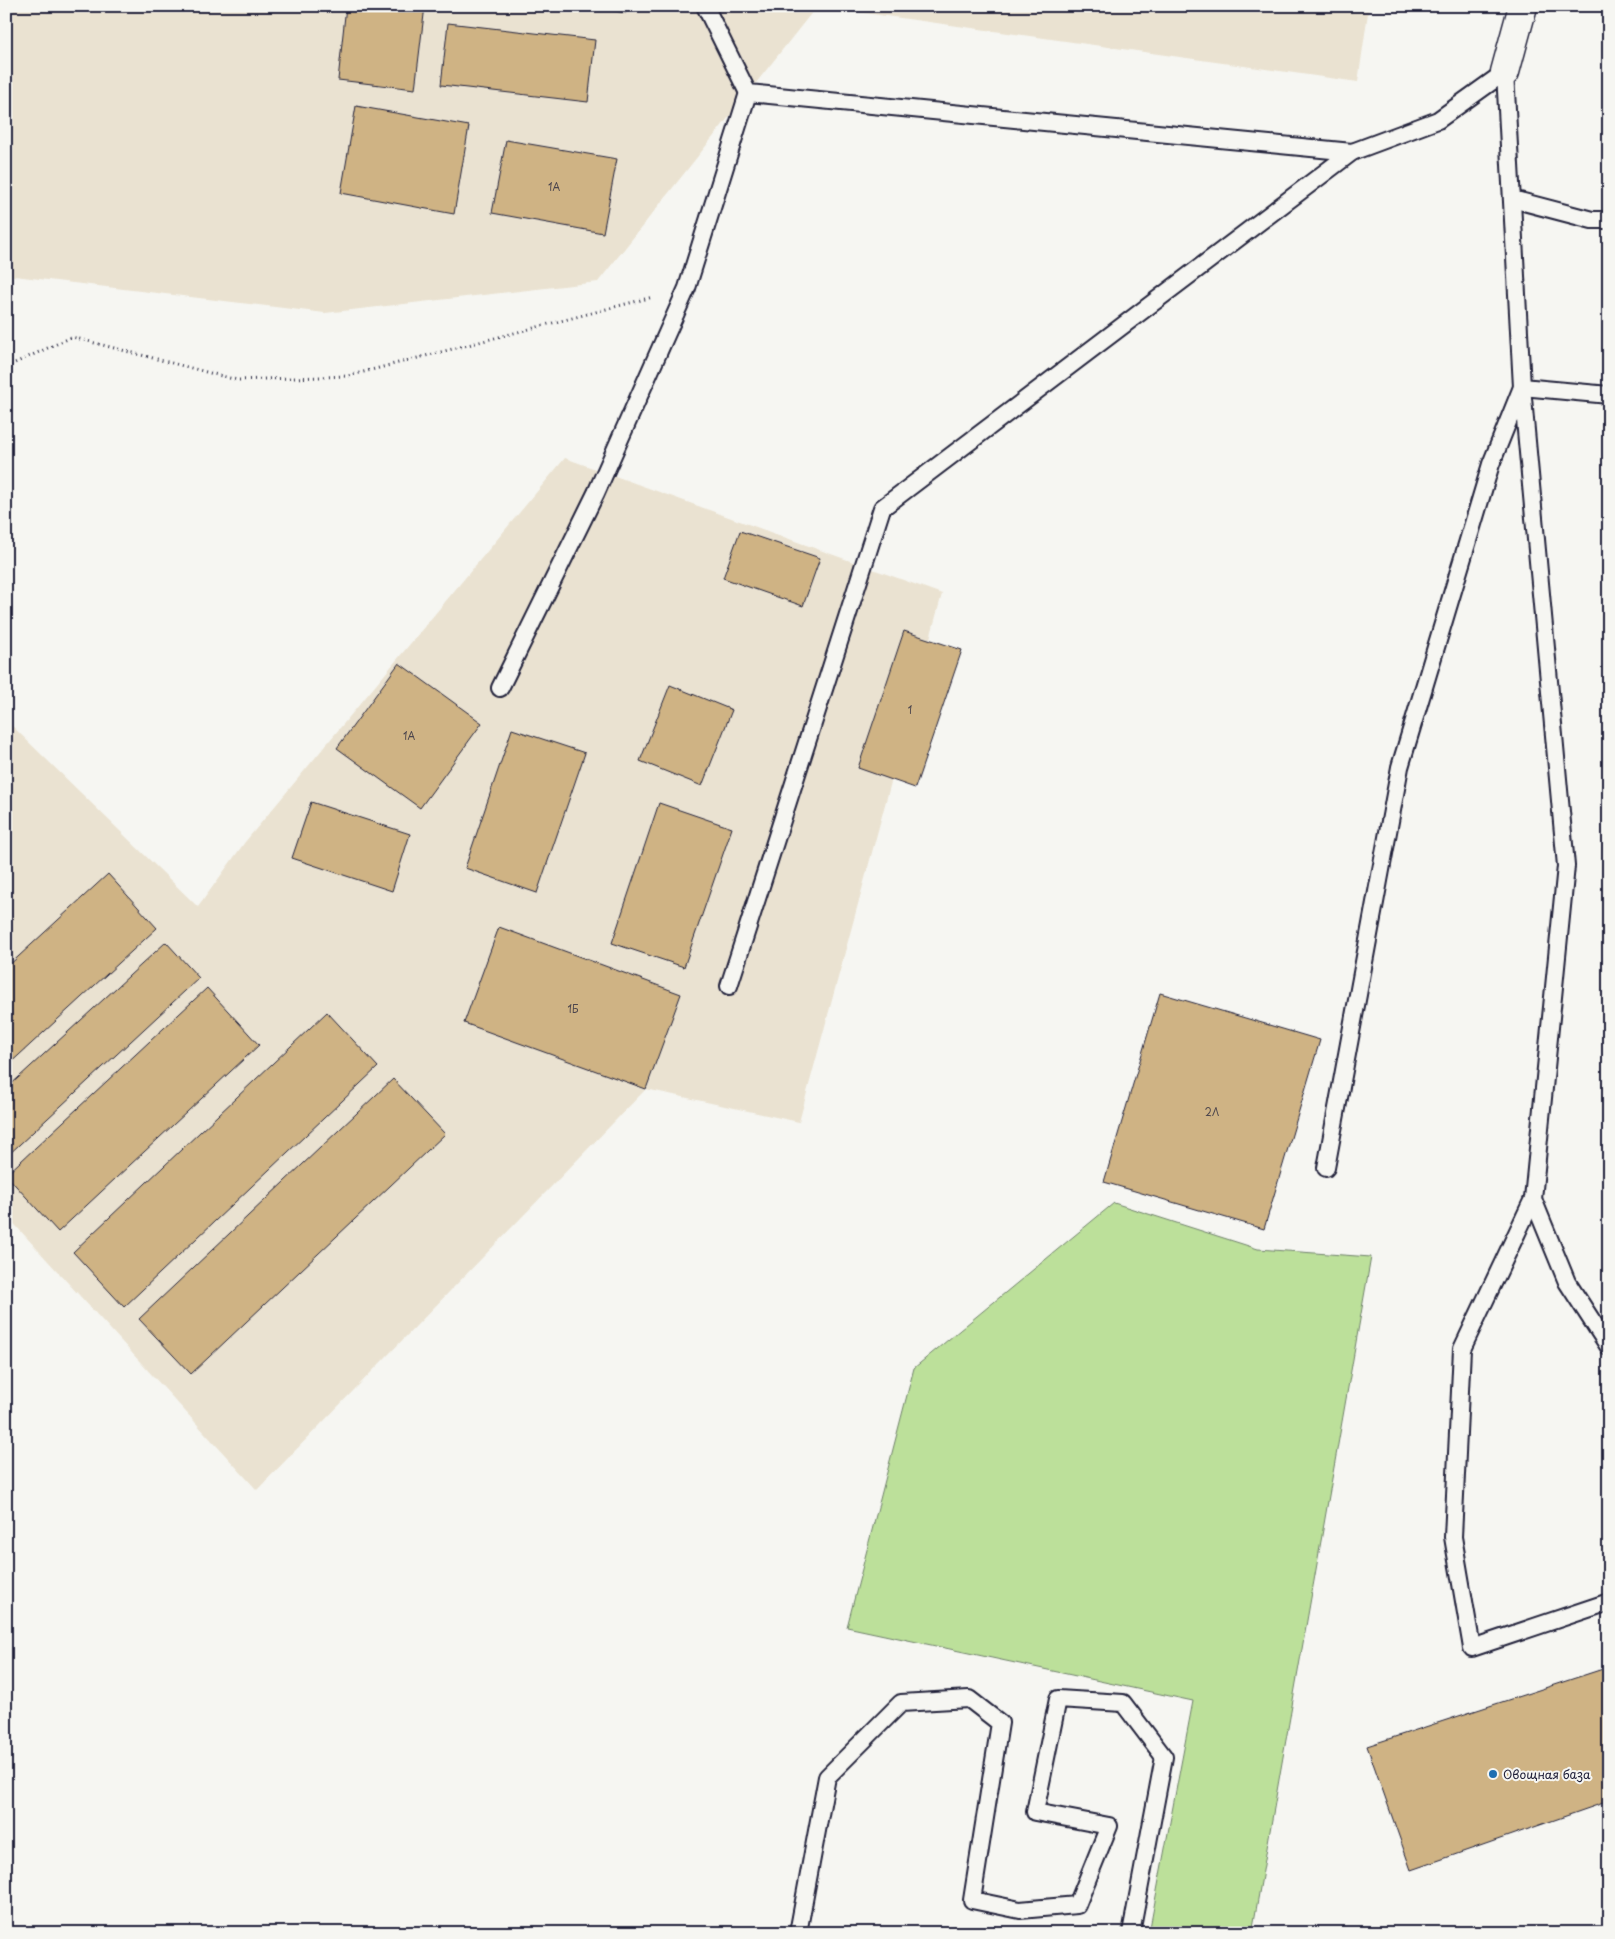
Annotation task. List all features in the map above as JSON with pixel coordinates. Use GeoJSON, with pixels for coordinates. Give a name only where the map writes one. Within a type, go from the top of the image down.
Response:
{"type":"FeatureCollection","features":[{"type":"Feature","properties":{"kind":"street"},"geometry":{"type":"LineString","coordinates":[[1504,72],[1523,6]]}},
{"type":"Feature","properties":{"kind":"lane"},"geometry":{"type":"LineString","coordinates":[[500,688],[596,493],[687,288],[748,93],[705,6]]}},
{"type":"Feature","properties":{"kind":"lane"},"geometry":{"type":"LineString","coordinates":[[729,986],[882,508],[1352,152],[1438,120],[1504,72]]}},
{"type":"Feature","properties":{"kind":"lane"},"geometry":{"type":"LineString","coordinates":[[1504,72],[1522,387],[1566,866],[1533,1199],[1462,1349],[1453,1537],[1472,1648],[1609,1602]]}},
{"type":"Feature","properties":{"kind":"lane"},"geometry":{"type":"LineString","coordinates":[[748,93],[1352,152]]}},
{"type":"Feature","properties":{"kind":"lane"},"geometry":{"type":"LineString","coordinates":[[1512,200],[1592,220],[1609,220]]}},
{"type":"Feature","properties":{"kind":"lane"},"geometry":{"type":"LineString","coordinates":[[1522,387],[1609,394]]}},
{"type":"Feature","properties":{"kind":"lane"},"geometry":{"type":"LineString","coordinates":[[1326,1168],[1400,767],[1491,464],[1522,387]]}},
{"type":"Feature","properties":{"kind":"lane"},"geometry":{"type":"LineString","coordinates":[[1533,1199],[1566,1282],[1609,1346]]}},
{"type":"Feature","properties":{"kind":"lane"},"geometry":{"type":"LineString","coordinates":[[798,1933],[827,1777],[901,1703],[969,1699],[1000,1724],[972,1900],[1020,1910],[1078,1905],[1109,1826],[1036,1812],[1058,1699],[1122,1703],[1164,1757],[1131,1933]]}},
{"type":"Feature","properties":{"kind":"path"},"geometry":{"type":"LineString","coordinates":[[6,366],[72,338],[237,380],[348,376],[687,288]]}},
{"type":"Feature","properties":{"kind":"shaded area"},"geometry":{"type":"Polygon","coordinates":[[[6,6],[817,6],[598,282],[325,313],[6,275],[6,6]]]}},
{"type":"Feature","properties":{"kind":"shaded area"},"geometry":{"type":"Polygon","coordinates":[[[837,6],[1369,6],[1358,82],[836,9],[837,6]]]}},
{"type":"Feature","properties":{"kind":"shaded area"},"geometry":{"type":"Polygon","coordinates":[[[565,458],[942,594],[799,1122],[646,1089],[257,1490],[6,1215],[6,720],[198,907],[245,842],[565,458]]]}},
{"type":"Feature","properties":{"kind":"green space"},"geometry":{"type":"Polygon","coordinates":[[[1114,1203],[1258,1249],[1371,1257],[1252,1933],[1149,1933],[1193,1701],[847,1627],[914,1368],[1114,1203]]]}},
{"type":"Feature","properties":{"kind":"building"},"geometry":{"type":"Polygon","coordinates":[[[346,6],[425,6],[415,89],[338,80],[346,6]]]}},
{"type":"Feature","properties":{"kind":"building"},"geometry":{"type":"Polygon","coordinates":[[[584,6],[627,6],[626,13],[584,6]]]}},
{"type":"Feature","properties":{"kind":"building"},"geometry":{"type":"Polygon","coordinates":[[[448,23],[595,40],[588,102],[441,85],[448,23]]]}},
{"type":"Feature","properties":{"kind":"building"},"geometry":{"type":"Polygon","coordinates":[[[356,106],[469,126],[454,214],[341,193],[356,106]]]}},
{"type":"Feature","properties":{"kind":"building"},"geometry":{"type":"Polygon","coordinates":[[[506,140],[617,159],[603,233],[492,213],[506,140]]]}},
{"type":"Feature","properties":{"kind":"building"},"geometry":{"type":"Polygon","coordinates":[[[740,531],[820,558],[803,606],[723,578],[740,531]]]}},
{"type":"Feature","properties":{"kind":"building"},"geometry":{"type":"Polygon","coordinates":[[[904,631],[962,650],[915,788],[858,768],[904,631]]]}},
{"type":"Feature","properties":{"kind":"building"},"geometry":{"type":"Polygon","coordinates":[[[399,663],[482,723],[420,808],[337,748],[399,663]]]}},
{"type":"Feature","properties":{"kind":"building"},"geometry":{"type":"Polygon","coordinates":[[[670,685],[732,710],[702,786],[640,761],[670,685]]]}},
{"type":"Feature","properties":{"kind":"building"},"geometry":{"type":"Polygon","coordinates":[[[512,729],[585,753],[537,893],[465,868],[512,729]]]}},
{"type":"Feature","properties":{"kind":"building"},"geometry":{"type":"Polygon","coordinates":[[[311,802],[410,834],[392,891],[292,858],[311,802]]]}},
{"type":"Feature","properties":{"kind":"building"},"geometry":{"type":"Polygon","coordinates":[[[659,803],[732,828],[684,967],[612,943],[659,803]]]}},
{"type":"Feature","properties":{"kind":"building"},"geometry":{"type":"Polygon","coordinates":[[[108,874],[157,928],[6,1067],[6,968],[108,874]]]}},
{"type":"Feature","properties":{"kind":"building"},"geometry":{"type":"Polygon","coordinates":[[[499,927],[681,994],[646,1089],[464,1023],[499,927]]]}},
{"type":"Feature","properties":{"kind":"building"},"geometry":{"type":"Polygon","coordinates":[[[166,942],[199,978],[6,1157],[6,1089],[166,942]]]}},
{"type":"Feature","properties":{"kind":"building"},"geometry":{"type":"Polygon","coordinates":[[[207,988],[259,1045],[58,1232],[6,1175],[207,988]]]}},
{"type":"Feature","properties":{"kind":"building"},"geometry":{"type":"Polygon","coordinates":[[[1160,993],[1320,1040],[1264,1229],[1104,1182],[1160,993]]]}},
{"type":"Feature","properties":{"kind":"building"},"geometry":{"type":"Polygon","coordinates":[[[327,1012],[378,1067],[124,1307],[73,1252],[327,1012]]]}},
{"type":"Feature","properties":{"kind":"building"},"geometry":{"type":"Polygon","coordinates":[[[393,1079],[445,1134],[191,1374],[139,1319],[393,1079]]]}},
{"type":"Feature","properties":{"kind":"building","name":"Овощная база"},"geometry":{"type":"Polygon","coordinates":[[[1609,1667],[1609,1801],[1411,1870],[1367,1746],[1609,1667]]]}},
{"type":"Feature","properties":{"kind":"place","name":"Овощная база"},"geometry":{"type":"Point","coordinates":[1493,1774]}}]}
